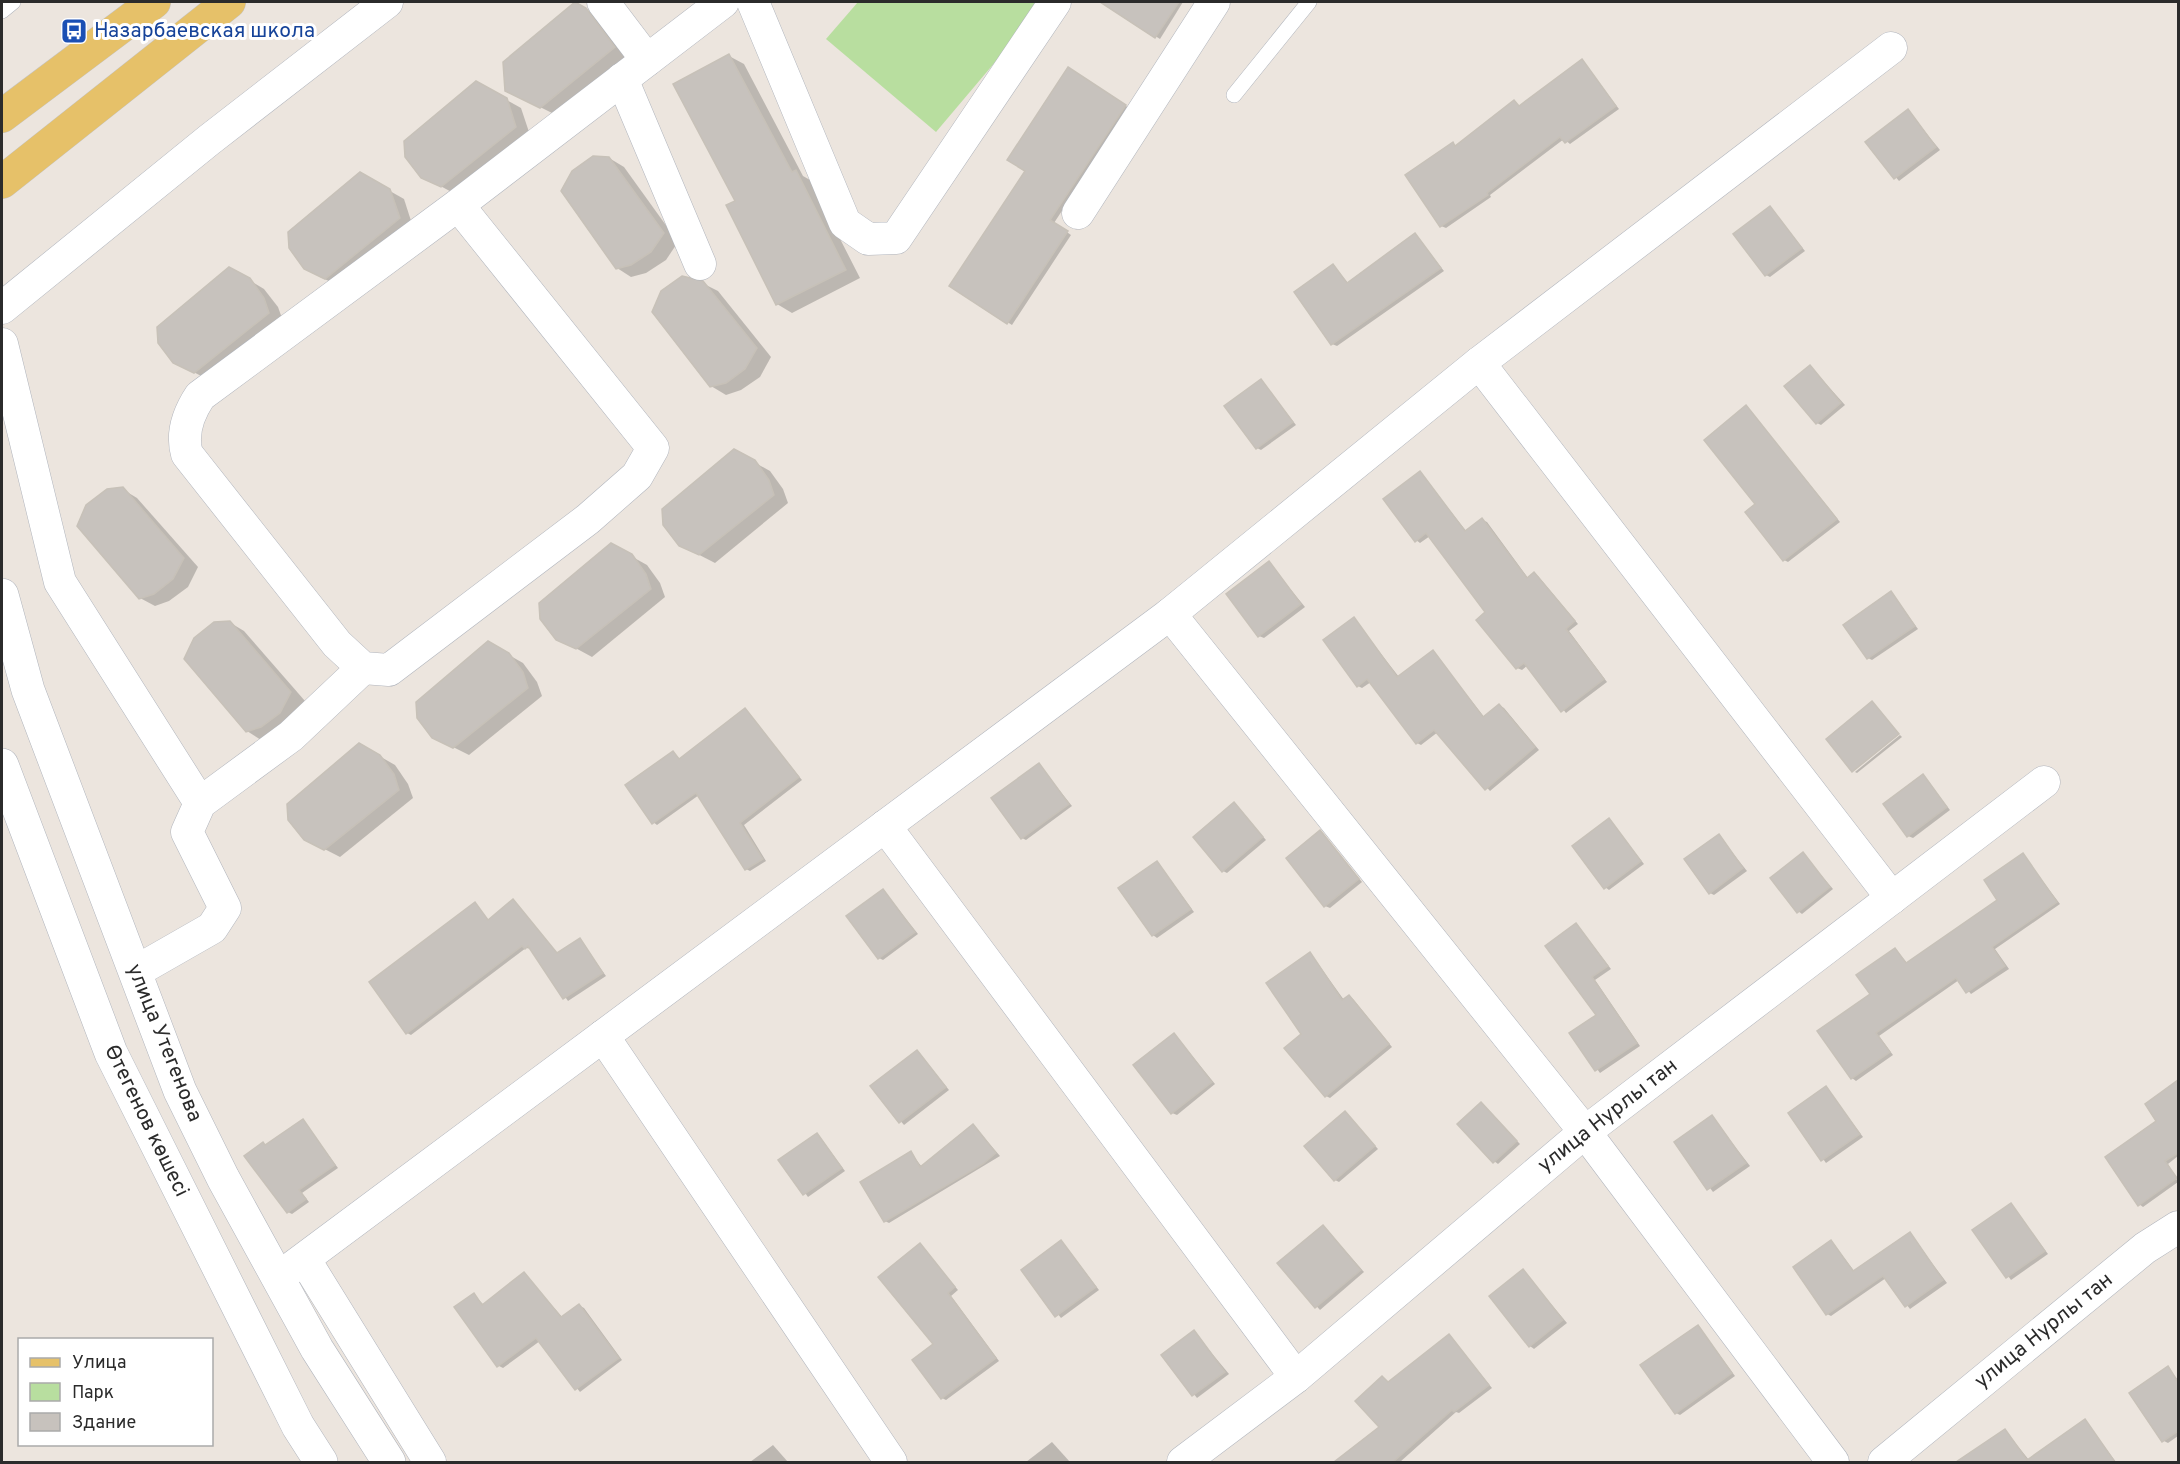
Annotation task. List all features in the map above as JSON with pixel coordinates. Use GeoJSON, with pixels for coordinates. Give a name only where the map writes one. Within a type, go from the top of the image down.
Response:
{"type":"FeatureCollection","features":[{"type":"Feature","properties":{"kind":"main road"},"geometry":{"type":"LineString","coordinates":[[2,116],[154,2]]}},
{"type":"Feature","properties":{"kind":"main road"},"geometry":{"type":"LineString","coordinates":[[2,183],[229,2]]}},
{"type":"Feature","properties":{"kind":"main road","name":"улица Утегенова"},"geometry":{"type":"LineString","coordinates":[[2,595],[28,690],[180,1091],[223,1178],[317,1349],[389,1462]]}},
{"type":"Feature","properties":{"kind":"main road","name":"Өтегенов көшесі"},"geometry":{"type":"LineString","coordinates":[[2,765],[111,1053],[298,1426],[321,1462]]}},
{"type":"Feature","properties":{"kind":"street"},"geometry":{"type":"LineString","coordinates":[[2,308],[209,140],[387,2]]}},
{"type":"Feature","properties":{"kind":"street"},"geometry":{"type":"LineString","coordinates":[[603,2],[647,60]]}},
{"type":"Feature","properties":{"kind":"street"},"geometry":{"type":"LineString","coordinates":[[458,205],[653,448],[637,476],[562,540],[389,670],[363,668],[337,644],[188,454],[184,442],[185,428],[200,396],[458,205],[723,2]]}},
{"type":"Feature","properties":{"kind":"street"},"geometry":{"type":"LineString","coordinates":[[753,2],[845,223],[868,239],[896,238],[1055,2]]}},
{"type":"Feature","properties":{"kind":"street"},"geometry":{"type":"LineString","coordinates":[[1078,213],[1214,2]]}},
{"type":"Feature","properties":{"kind":"street"},"geometry":{"type":"LineString","coordinates":[[278,1278],[1170,614],[1479,363],[1892,48]]}},
{"type":"Feature","properties":{"kind":"street"},"geometry":{"type":"LineString","coordinates":[[622,80],[700,264]]}},
{"type":"Feature","properties":{"kind":"street"},"geometry":{"type":"LineString","coordinates":[[2,344],[60,582],[200,803]]}},
{"type":"Feature","properties":{"kind":"street"},"geometry":{"type":"LineString","coordinates":[[1479,363],[1892,898]]}},
{"type":"Feature","properties":{"kind":"street"},"geometry":{"type":"LineString","coordinates":[[1170,614],[1586,1132],[1833,1462]]}},
{"type":"Feature","properties":{"kind":"street"},"geometry":{"type":"LineString","coordinates":[[135,972],[212,928],[225,908],[187,832],[200,803],[291,736],[363,668]]}},
{"type":"Feature","properties":{"kind":"street","name":"улица Нурлы тан"},"geometry":{"type":"LineString","coordinates":[[1183,1462],[1296,1377],[1586,1132],[2044,782]]}},
{"type":"Feature","properties":{"kind":"street"},"geometry":{"type":"LineString","coordinates":[[885,826],[1296,1377]]}},
{"type":"Feature","properties":{"kind":"street"},"geometry":{"type":"LineString","coordinates":[[603,1036],[891,1462]]}},
{"type":"Feature","properties":{"kind":"street","name":"улица Нурлы тан"},"geometry":{"type":"LineString","coordinates":[[1884,1462],[2145,1248],[2178,1227]]}},
{"type":"Feature","properties":{"kind":"street"},"geometry":{"type":"LineString","coordinates":[[305,1260],[430,1462]]}},
{"type":"Feature","properties":{"kind":"lane"},"geometry":{"type":"LineString","coordinates":[[2,10],[13,2]]}},
{"type":"Feature","properties":{"kind":"lane"},"geometry":{"type":"LineString","coordinates":[[1234,95],[1309,2]]}},
{"type":"Feature","properties":{"kind":"green space"},"geometry":{"type":"Polygon","coordinates":[[[858,2],[1046,2],[936,132],[826,39],[858,2]]]}},
{"type":"Feature","properties":{"kind":"building"},"geometry":{"type":"Polygon","coordinates":[[[575,2],[586,8],[615,47],[540,108],[505,91],[503,62],[575,2]]]}},
{"type":"Feature","properties":{"kind":"building"},"geometry":{"type":"Polygon","coordinates":[[[1100,2],[1179,2],[1155,38],[1100,2]]]}},
{"type":"Feature","properties":{"kind":"building"},"geometry":{"type":"Polygon","coordinates":[[[729,54],[792,172],[796,170],[846,270],[776,305],[726,205],[735,201],[673,84],[729,54]]]}},
{"type":"Feature","properties":{"kind":"building"},"geometry":{"type":"Polygon","coordinates":[[[1582,59],[1616,106],[1565,143],[1560,137],[1487,193],[1488,195],[1440,227],[1405,175],[1453,142],[1455,146],[1514,100],[1519,106],[1582,59]]]}},
{"type":"Feature","properties":{"kind":"building"},"geometry":{"type":"Polygon","coordinates":[[[1068,67],[1126,105],[1050,220],[1068,231],[1007,324],[949,286],[1025,171],[1007,160],[1068,67]]]}},
{"type":"Feature","properties":{"kind":"building"},"geometry":{"type":"Polygon","coordinates":[[[476,81],[507,98],[516,127],[441,187],[421,178],[405,157],[404,141],[476,81]]]}},
{"type":"Feature","properties":{"kind":"building"},"geometry":{"type":"Polygon","coordinates":[[[1908,109],[1936,147],[1894,179],[1865,142],[1908,109]]]}},
{"type":"Feature","properties":{"kind":"building"},"geometry":{"type":"Polygon","coordinates":[[[593,156],[609,157],[664,233],[651,252],[631,265],[616,269],[561,191],[572,171],[593,156]]]}},
{"type":"Feature","properties":{"kind":"building"},"geometry":{"type":"Polygon","coordinates":[[[360,172],[390,189],[400,218],[325,279],[304,269],[289,248],[288,232],[360,172]]]}},
{"type":"Feature","properties":{"kind":"building"},"geometry":{"type":"Polygon","coordinates":[[[1770,206],[1802,248],[1765,276],[1733,234],[1770,206]]]}},
{"type":"Feature","properties":{"kind":"building"},"geometry":{"type":"Polygon","coordinates":[[[1415,233],[1441,268],[1331,345],[1294,292],[1333,264],[1347,283],[1415,233]]]}},
{"type":"Feature","properties":{"kind":"building"},"geometry":{"type":"Polygon","coordinates":[[[229,267],[250,278],[264,298],[269,313],[194,373],[173,363],[158,343],[157,327],[229,267]]]}},
{"type":"Feature","properties":{"kind":"building"},"geometry":{"type":"Polygon","coordinates":[[[682,276],[703,281],[757,348],[745,369],[726,383],[710,387],[652,312],[661,291],[682,276]]]}},
{"type":"Feature","properties":{"kind":"building"},"geometry":{"type":"Polygon","coordinates":[[[1810,365],[1841,403],[1816,424],[1784,386],[1810,365]]]}},
{"type":"Feature","properties":{"kind":"building"},"geometry":{"type":"Polygon","coordinates":[[[1261,379],[1293,422],[1256,449],[1224,406],[1261,379]]]}},
{"type":"Feature","properties":{"kind":"building"},"geometry":{"type":"Polygon","coordinates":[[[1746,405],[1837,519],[1783,561],[1745,512],[1755,504],[1704,440],[1746,405]]]}},
{"type":"Feature","properties":{"kind":"building"},"geometry":{"type":"Polygon","coordinates":[[[734,449],[755,460],[769,480],[774,495],[699,555],[679,546],[663,525],[662,509],[734,449]]]}},
{"type":"Feature","properties":{"kind":"building"},"geometry":{"type":"Polygon","coordinates":[[[1420,471],[1465,531],[1482,518],[1527,578],[1534,572],[1575,621],[1566,629],[1604,679],[1561,712],[1524,663],[1516,669],[1476,620],[1485,612],[1426,533],[1415,542],[1383,499],[1420,471]]]}},
{"type":"Feature","properties":{"kind":"building"},"geometry":{"type":"Polygon","coordinates":[[[123,487],[184,558],[173,579],[154,594],[139,599],[77,526],[86,505],[107,489],[123,487]]]}},
{"type":"Feature","properties":{"kind":"building"},"geometry":{"type":"Polygon","coordinates":[[[611,543],[632,554],[646,574],[651,589],[576,649],[556,640],[540,619],[539,603],[611,543]]]}},
{"type":"Feature","properties":{"kind":"building"},"geometry":{"type":"Polygon","coordinates":[[[1269,561],[1301,604],[1258,637],[1226,594],[1269,561]]]}},
{"type":"Feature","properties":{"kind":"building"},"geometry":{"type":"Polygon","coordinates":[[[1891,591],[1915,626],[1867,659],[1843,625],[1891,591]]]}},
{"type":"Feature","properties":{"kind":"building"},"geometry":{"type":"Polygon","coordinates":[[[1354,617],[1397,677],[1433,650],[1483,717],[1499,704],[1535,747],[1485,790],[1434,730],[1416,744],[1367,679],[1357,687],[1323,640],[1354,617]]]}},
{"type":"Feature","properties":{"kind":"building"},"geometry":{"type":"Polygon","coordinates":[[[230,621],[291,692],[280,713],[261,727],[246,732],[184,659],[194,638],[214,622],[230,621]]]}},
{"type":"Feature","properties":{"kind":"building"},"geometry":{"type":"Polygon","coordinates":[[[488,641],[509,653],[523,672],[528,688],[453,748],[432,738],[417,718],[416,702],[488,641]]]}},
{"type":"Feature","properties":{"kind":"building"},"geometry":{"type":"Polygon","coordinates":[[[1872,701],[1899,734],[1852,772],[1826,739],[1872,701]]]}},
{"type":"Feature","properties":{"kind":"building"},"geometry":{"type":"Polygon","coordinates":[[[745,708],[799,777],[740,823],[763,859],[745,870],[696,793],[652,824],[625,785],[673,751],[679,759],[745,708]]]}},
{"type":"Feature","properties":{"kind":"building"},"geometry":{"type":"Polygon","coordinates":[[[359,743],[380,755],[394,774],[399,790],[324,850],[304,840],[288,820],[287,804],[359,743]]]}},
{"type":"Feature","properties":{"kind":"building"},"geometry":{"type":"Polygon","coordinates":[[[1039,763],[1069,804],[1021,839],[991,798],[1039,763]]]}},
{"type":"Feature","properties":{"kind":"building"},"geometry":{"type":"Polygon","coordinates":[[[1923,774],[1947,807],[1907,837],[1883,804],[1923,774]]]}},
{"type":"Feature","properties":{"kind":"building"},"geometry":{"type":"Polygon","coordinates":[[[1234,802],[1263,837],[1222,872],[1193,837],[1234,802]]]}},
{"type":"Feature","properties":{"kind":"building"},"geometry":{"type":"Polygon","coordinates":[[[1609,818],[1641,861],[1604,889],[1572,846],[1609,818]]]}},
{"type":"Feature","properties":{"kind":"building"},"geometry":{"type":"Polygon","coordinates":[[[1320,830],[1359,879],[1324,907],[1286,858],[1320,830]]]}},
{"type":"Feature","properties":{"kind":"building"},"geometry":{"type":"Polygon","coordinates":[[[1719,834],[1743,868],[1709,894],[1684,859],[1719,834]]]}},
{"type":"Feature","properties":{"kind":"building"},"geometry":{"type":"Polygon","coordinates":[[[1803,852],[1830,887],[1797,913],[1770,878],[1803,852]]]}},
{"type":"Feature","properties":{"kind":"building"},"geometry":{"type":"Polygon","coordinates":[[[2023,853],[2057,902],[1992,947],[2005,966],[1966,993],[1956,978],[1876,1033],[1890,1052],[1851,1079],[1817,1031],[1870,994],[1856,975],[1895,948],[1906,963],[1997,900],[1984,880],[2023,853]]]}},
{"type":"Feature","properties":{"kind":"building"},"geometry":{"type":"Polygon","coordinates":[[[1157,861],[1191,909],[1152,936],[1118,888],[1157,861]]]}},
{"type":"Feature","properties":{"kind":"building"},"geometry":{"type":"Polygon","coordinates":[[[883,889],[915,932],[878,959],[846,916],[883,889]]]}},
{"type":"Feature","properties":{"kind":"building"},"geometry":{"type":"Polygon","coordinates":[[[513,899],[557,953],[580,938],[603,973],[563,999],[528,946],[525,949],[522,946],[406,1034],[369,982],[475,902],[488,920],[513,899]]]}},
{"type":"Feature","properties":{"kind":"building"},"geometry":{"type":"Polygon","coordinates":[[[1576,923],[1608,966],[1592,977],[1637,1043],[1595,1071],[1569,1033],[1596,1015],[1545,946],[1576,923]]]}},
{"type":"Feature","properties":{"kind":"building"},"geometry":{"type":"Polygon","coordinates":[[[1310,952],[1342,1000],[1349,995],[1389,1044],[1325,1097],[1284,1048],[1301,1034],[1266,983],[1310,952]]]}},
{"type":"Feature","properties":{"kind":"building"},"geometry":{"type":"Polygon","coordinates":[[[1174,1033],[1212,1082],[1171,1114],[1133,1065],[1174,1033]]]}},
{"type":"Feature","properties":{"kind":"building"},"geometry":{"type":"Polygon","coordinates":[[[917,1050],[946,1087],[899,1123],[870,1086],[917,1050]]]}},
{"type":"Feature","properties":{"kind":"building"},"geometry":{"type":"Polygon","coordinates":[[[2178,1080],[2178,1153],[2165,1161],[2177,1178],[2138,1206],[2105,1157],[2156,1121],[2145,1104],[2178,1080]]]}},
{"type":"Feature","properties":{"kind":"building"},"geometry":{"type":"Polygon","coordinates":[[[1826,1086],[1860,1134],[1821,1161],[1788,1113],[1826,1086]]]}},
{"type":"Feature","properties":{"kind":"building"},"geometry":{"type":"Polygon","coordinates":[[[1481,1102],[1517,1141],[1493,1163],[1457,1124],[1481,1102]]]}},
{"type":"Feature","properties":{"kind":"building"},"geometry":{"type":"Polygon","coordinates":[[[1345,1111],[1375,1146],[1334,1181],[1304,1146],[1345,1111]]]}},
{"type":"Feature","properties":{"kind":"building"},"geometry":{"type":"Polygon","coordinates":[[[1712,1115],[1746,1163],[1707,1190],[1674,1142],[1712,1115]]]}},
{"type":"Feature","properties":{"kind":"building"},"geometry":{"type":"Polygon","coordinates":[[[303,1119],[335,1165],[299,1190],[306,1199],[287,1213],[244,1156],[263,1142],[265,1145],[303,1119]]]}},
{"type":"Feature","properties":{"kind":"building"},"geometry":{"type":"Polygon","coordinates":[[[973,1124],[996,1153],[983,1164],[884,1222],[860,1182],[911,1151],[920,1167],[973,1124]]]}},
{"type":"Feature","properties":{"kind":"building"},"geometry":{"type":"Polygon","coordinates":[[[817,1133],[842,1168],[803,1195],[778,1160],[817,1133]]]}},
{"type":"Feature","properties":{"kind":"building"},"geometry":{"type":"Polygon","coordinates":[[[2011,1203],[2045,1251],[2006,1278],[1972,1230],[2011,1203]]]}},
{"type":"Feature","properties":{"kind":"building"},"geometry":{"type":"Polygon","coordinates":[[[1323,1225],[1361,1270],[1315,1308],[1277,1263],[1323,1225]]]}},
{"type":"Feature","properties":{"kind":"building"},"geometry":{"type":"Polygon","coordinates":[[[1910,1232],[1943,1280],[1905,1307],[1883,1276],[1826,1315],[1793,1267],[1831,1240],[1853,1271],[1910,1232]]]}},
{"type":"Feature","properties":{"kind":"building"},"geometry":{"type":"Polygon","coordinates":[[[1061,1240],[1096,1287],[1055,1317],[1021,1270],[1061,1240]]]}},
{"type":"Feature","properties":{"kind":"building"},"geometry":{"type":"Polygon","coordinates":[[[920,1243],[955,1287],[948,1293],[996,1358],[941,1399],[912,1360],[933,1344],[878,1277],[920,1243]]]}},
{"type":"Feature","properties":{"kind":"building"},"geometry":{"type":"Polygon","coordinates":[[[1523,1269],[1563,1320],[1529,1347],[1489,1296],[1523,1269]]]}},
{"type":"Feature","properties":{"kind":"building"},"geometry":{"type":"Polygon","coordinates":[[[524,1272],[561,1317],[579,1304],[619,1358],[575,1390],[536,1338],[497,1367],[454,1307],[474,1293],[482,1305],[524,1272]]]}},
{"type":"Feature","properties":{"kind":"building"},"geometry":{"type":"Polygon","coordinates":[[[1698,1325],[1732,1373],[1675,1414],[1640,1365],[1698,1325]]]}},
{"type":"Feature","properties":{"kind":"building"},"geometry":{"type":"Polygon","coordinates":[[[1194,1330],[1225,1372],[1192,1396],[1161,1355],[1194,1330]]]}},
{"type":"Feature","properties":{"kind":"building"},"geometry":{"type":"Polygon","coordinates":[[[1449,1334],[1489,1385],[1454,1412],[1452,1410],[1393,1462],[1334,1462],[1379,1427],[1355,1401],[1382,1376],[1388,1382],[1449,1334]]]}},
{"type":"Feature","properties":{"kind":"building"},"geometry":{"type":"Polygon","coordinates":[[[2168,1366],[2178,1382],[2178,1431],[2162,1442],[2129,1393],[2168,1366]]]}},
{"type":"Feature","properties":{"kind":"building"},"geometry":{"type":"Polygon","coordinates":[[[2085,1419],[2115,1462],[1956,1462],[2005,1429],[2027,1460],[2085,1419]]]}},
{"type":"Feature","properties":{"kind":"place","name":"Назарбаевская школа"},"geometry":{"type":"Point","coordinates":[74,31]}}]}
